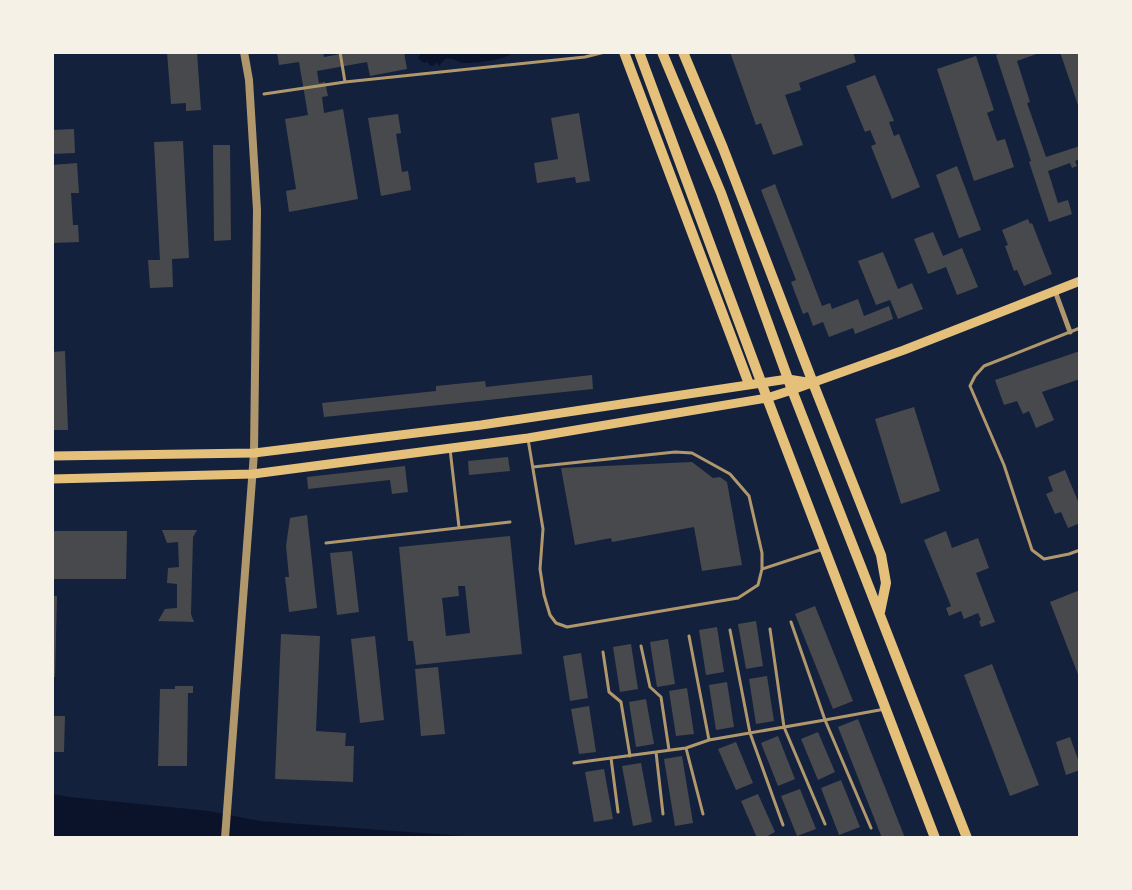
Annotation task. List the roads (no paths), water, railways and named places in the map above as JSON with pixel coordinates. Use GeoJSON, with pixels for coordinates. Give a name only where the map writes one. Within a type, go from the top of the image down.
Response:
{"type":"FeatureCollection","features":[{"type":"Feature","properties":{"kind":"main road"},"geometry":{"type":"LineString","coordinates":[[624,52],[749,384]]}},
{"type":"Feature","properties":{"kind":"main road"},"geometry":{"type":"LineString","coordinates":[[639,52],[761,383],[934,835]]}},
{"type":"Feature","properties":{"kind":"main road"},"geometry":{"type":"LineString","coordinates":[[662,52],[721,193],[792,390],[967,838]]}},
{"type":"Feature","properties":{"kind":"main road"},"geometry":{"type":"LineString","coordinates":[[683,52],[724,148],[813,383],[881,555],[886,583],[880,613]]}},
{"type":"Feature","properties":{"kind":"main road"},"geometry":{"type":"LineString","coordinates":[[52,478],[253,474],[528,438],[767,398],[904,350],[1080,281]]}},
{"type":"Feature","properties":{"kind":"main road"},"geometry":{"type":"LineString","coordinates":[[52,456],[254,453],[481,425],[788,379],[813,383]]}},
{"type":"Feature","properties":{"kind":"street"},"geometry":{"type":"LineString","coordinates":[[225,838],[254,453],[256,210],[249,80],[244,52]]}},
{"type":"Feature","properties":{"kind":"street"},"geometry":{"type":"LineString","coordinates":[[1055,291],[1070,332]]}},
{"type":"Feature","properties":{"kind":"lane"},"geometry":{"type":"LineString","coordinates":[[340,52],[345,82]]}},
{"type":"Feature","properties":{"kind":"lane"},"geometry":{"type":"LineString","coordinates":[[264,94],[345,82],[585,57],[605,52]]}},
{"type":"Feature","properties":{"kind":"lane"},"geometry":{"type":"LineString","coordinates":[[1080,328],[984,366],[975,376],[970,386],[1004,465],[1032,550],[1044,559],[1080,550]]}},
{"type":"Feature","properties":{"kind":"lane"},"geometry":{"type":"LineString","coordinates":[[528,438],[542,530],[541,578],[550,616],[556,622],[567,627],[738,598],[758,586],[762,569],[762,552],[749,496],[730,474],[692,452],[533,466]]}},
{"type":"Feature","properties":{"kind":"lane"},"geometry":{"type":"LineString","coordinates":[[450,448],[459,527]]}},
{"type":"Feature","properties":{"kind":"lane"},"geometry":{"type":"LineString","coordinates":[[326,543],[510,522]]}},
{"type":"Feature","properties":{"kind":"lane"},"geometry":{"type":"LineString","coordinates":[[762,569],[824,549]]}},
{"type":"Feature","properties":{"kind":"lane"},"geometry":{"type":"LineString","coordinates":[[791,622],[825,720],[871,828]]}},
{"type":"Feature","properties":{"kind":"lane"},"geometry":{"type":"LineString","coordinates":[[770,628],[784,727],[825,824]]}},
{"type":"Feature","properties":{"kind":"lane"},"geometry":{"type":"LineString","coordinates":[[730,630],[750,733],[783,824]]}},
{"type":"Feature","properties":{"kind":"lane"},"geometry":{"type":"LineString","coordinates":[[689,636],[709,740]]}},
{"type":"Feature","properties":{"kind":"lane"},"geometry":{"type":"LineString","coordinates":[[641,646],[650,687],[661,697],[669,750]]}},
{"type":"Feature","properties":{"kind":"lane"},"geometry":{"type":"LineString","coordinates":[[603,652],[609,692],[621,702],[630,756]]}},
{"type":"Feature","properties":{"kind":"lane"},"geometry":{"type":"LineString","coordinates":[[574,763],[686,748],[709,740],[885,709]]}},
{"type":"Feature","properties":{"kind":"lane"},"geometry":{"type":"LineString","coordinates":[[686,748],[703,814]]}},
{"type":"Feature","properties":{"kind":"lane"},"geometry":{"type":"LineString","coordinates":[[656,752],[663,814]]}},
{"type":"Feature","properties":{"kind":"lane"},"geometry":{"type":"LineString","coordinates":[[611,758],[618,812]]}},
{"type":"Feature","properties":{"kind":"water"},"geometry":{"type":"Polygon","coordinates":[[[467,52],[472,54],[512,53],[497,59],[475,62],[461,63],[445,59],[439,66],[437,62],[433,66],[429,65],[428,62],[424,63],[418,58],[420,53],[416,53],[467,52]]]}},
{"type":"Feature","properties":{"kind":"water"},"geometry":{"type":"Polygon","coordinates":[[[52,794],[209,811],[260,821],[477,837],[53,837],[52,794]]]}}]}
